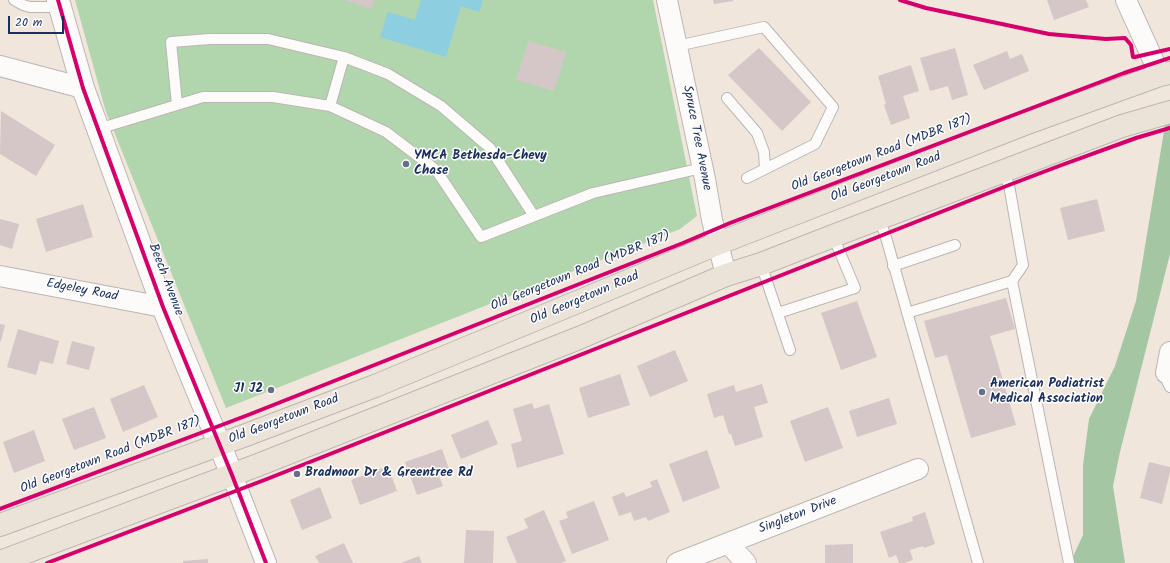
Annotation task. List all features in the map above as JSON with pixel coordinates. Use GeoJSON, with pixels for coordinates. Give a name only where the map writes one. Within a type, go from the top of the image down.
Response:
{"type":"FeatureCollection","features":[{"type":"Feature","properties":{"kind":"main road","name":"Old Georgetown Road"},"geometry":{"type":"LineString","coordinates":[[0,525],[375,386],[717,244],[1022,125],[1165,74]]}},
{"type":"Feature","properties":{"kind":"main road"},"geometry":{"type":"LineString","coordinates":[[0,562],[232,475],[579,338],[726,275],[762,264],[1002,170],[1122,126],[1170,112]]}},
{"type":"Feature","properties":{"kind":"street","name":"Spruce Tree Avenue"},"geometry":{"type":"LineString","coordinates":[[667,0],[717,244],[726,275]]}},
{"type":"Feature","properties":{"kind":"street"},"geometry":{"type":"LineString","coordinates":[[1126,0],[1165,74]]}},
{"type":"Feature","properties":{"kind":"street","name":"Beech Avenue"},"geometry":{"type":"LineString","coordinates":[[59,4],[83,88],[163,307],[232,475],[266,563]]}},
{"type":"Feature","properties":{"kind":"street"},"geometry":{"type":"LineString","coordinates":[[0,66],[83,88]]}},
{"type":"Feature","properties":{"kind":"street","name":"Edgeley Road"},"geometry":{"type":"LineString","coordinates":[[0,276],[163,307]]}},
{"type":"Feature","properties":{"kind":"street"},"geometry":{"type":"LineString","coordinates":[[1168,380],[1170,352]]}},
{"type":"Feature","properties":{"kind":"street","name":"Singleton Drive"},"geometry":{"type":"LineString","coordinates":[[677,563],[918,469]]}},
{"type":"Feature","properties":{"kind":"street"},"geometry":{"type":"LineString","coordinates":[[728,543],[746,563]]}},
{"type":"Feature","properties":{"kind":"lane"},"geometry":{"type":"LineString","coordinates":[[14,0],[30,7],[59,4]]}},
{"type":"Feature","properties":{"kind":"lane"},"geometry":{"type":"LineString","coordinates":[[677,46],[764,27],[833,107],[815,144],[747,178]]}},
{"type":"Feature","properties":{"kind":"lane"},"geometry":{"type":"LineString","coordinates":[[177,105],[171,42],[210,39],[268,39],[344,57],[388,74],[442,106],[490,148],[534,216]]}},
{"type":"Feature","properties":{"kind":"lane"},"geometry":{"type":"LineString","coordinates":[[330,106],[344,57]]}},
{"type":"Feature","properties":{"kind":"lane"},"geometry":{"type":"LineString","coordinates":[[98,129],[203,97],[273,97],[330,106],[386,132],[436,170],[481,237],[593,193],[702,168]]}},
{"type":"Feature","properties":{"kind":"lane"},"geometry":{"type":"LineString","coordinates":[[727,98],[757,133],[764,152],[765,169]]}},
{"type":"Feature","properties":{"kind":"lane"},"geometry":{"type":"LineString","coordinates":[[907,313],[1012,281],[1023,265],[1009,185],[1002,170]]}},
{"type":"Feature","properties":{"kind":"lane"},"geometry":{"type":"LineString","coordinates":[[879,219],[885,234],[978,563]]}},
{"type":"Feature","properties":{"kind":"lane"},"geometry":{"type":"LineString","coordinates":[[778,312],[855,288],[833,236]]}},
{"type":"Feature","properties":{"kind":"lane"},"geometry":{"type":"LineString","coordinates":[[893,266],[955,245]]}},
{"type":"Feature","properties":{"kind":"lane"},"geometry":{"type":"LineString","coordinates":[[762,264],[790,350]]}},
{"type":"Feature","properties":{"kind":"lane"},"geometry":{"type":"LineString","coordinates":[[1012,281],[1069,563]]}},
{"type":"Feature","properties":{"kind":"green space","name":"YMCA Bethesda-Chevy Chase"},"geometry":{"type":"Polygon","coordinates":[[[75,0],[653,0],[697,216],[680,229],[226,408],[106,112],[75,0]]]}},
{"type":"Feature","properties":{"kind":"green space"},"geometry":{"type":"Polygon","coordinates":[[[1170,112],[1170,254],[1120,452],[1113,486],[1125,563],[1070,563],[1083,535],[1083,465],[1089,419],[1115,366],[1136,301],[1167,113],[1170,112]]]}},
{"type":"Feature","properties":{"kind":"water"},"geometry":{"type":"Polygon","coordinates":[[[421,0],[483,0],[479,12],[461,6],[446,57],[380,37],[388,12],[415,20],[421,0]]]}},
{"type":"Feature","properties":{"kind":"building"},"geometry":{"type":"Polygon","coordinates":[[[344,0],[375,0],[372,9],[344,0]]]}},
{"type":"Feature","properties":{"kind":"building"},"geometry":{"type":"Polygon","coordinates":[[[713,0],[733,0],[733,1],[714,4],[713,0]]]}},
{"type":"Feature","properties":{"kind":"building"},"geometry":{"type":"Polygon","coordinates":[[[1047,0],[1086,0],[1089,7],[1054,20],[1047,0]]]}},
{"type":"Feature","properties":{"kind":"building"},"geometry":{"type":"Polygon","coordinates":[[[528,41],[566,52],[554,91],[516,80],[528,41]]]}},
{"type":"Feature","properties":{"kind":"building"},"geometry":{"type":"Polygon","coordinates":[[[759,48],[811,102],[782,131],[728,75],[759,48]]]}},
{"type":"Feature","properties":{"kind":"building"},"geometry":{"type":"Polygon","coordinates":[[[955,48],[968,95],[952,100],[948,86],[930,91],[920,58],[955,48]]]}},
{"type":"Feature","properties":{"kind":"building"},"geometry":{"type":"Polygon","coordinates":[[[1007,51],[1010,59],[1022,54],[1029,71],[984,90],[973,65],[1007,51]]]}},
{"type":"Feature","properties":{"kind":"building"},"geometry":{"type":"Polygon","coordinates":[[[911,65],[919,91],[903,96],[910,118],[891,125],[884,105],[886,104],[878,76],[911,65]]]}},
{"type":"Feature","properties":{"kind":"building"},"geometry":{"type":"Polygon","coordinates":[[[1,111],[55,145],[36,176],[0,154],[1,111]]]}},
{"type":"Feature","properties":{"kind":"building"},"geometry":{"type":"Polygon","coordinates":[[[1097,199],[1105,231],[1068,240],[1060,208],[1097,199]]]}},
{"type":"Feature","properties":{"kind":"building"},"geometry":{"type":"Polygon","coordinates":[[[83,204],[93,237],[46,252],[36,219],[83,204]]]}},
{"type":"Feature","properties":{"kind":"building"},"geometry":{"type":"Polygon","coordinates":[[[0,219],[19,224],[12,249],[0,245],[0,219]]]}},
{"type":"Feature","properties":{"kind":"building","name":"American Podiatrist Medical Association"},"geometry":{"type":"Polygon","coordinates":[[[1006,298],[1015,329],[990,336],[1016,425],[971,438],[947,355],[935,358],[924,321],[1006,298]]]}},
{"type":"Feature","properties":{"kind":"building"},"geometry":{"type":"Polygon","coordinates":[[[857,301],[877,357],[841,370],[821,313],[857,301]]]}},
{"type":"Feature","properties":{"kind":"building"},"geometry":{"type":"Polygon","coordinates":[[[0,324],[5,325],[1,341],[0,341],[0,324]]]}},
{"type":"Feature","properties":{"kind":"building"},"geometry":{"type":"Polygon","coordinates":[[[18,329],[59,341],[53,364],[40,361],[36,375],[7,367],[18,329]]]}},
{"type":"Feature","properties":{"kind":"building"},"geometry":{"type":"Polygon","coordinates":[[[72,341],[95,347],[89,370],[66,364],[72,341]]]}},
{"type":"Feature","properties":{"kind":"building"},"geometry":{"type":"Polygon","coordinates":[[[675,350],[688,381],[650,397],[637,366],[675,350]]]}},
{"type":"Feature","properties":{"kind":"building"},"geometry":{"type":"Polygon","coordinates":[[[620,374],[630,405],[588,418],[579,388],[620,374]]]}},
{"type":"Feature","properties":{"kind":"building"},"geometry":{"type":"Polygon","coordinates":[[[762,384],[768,403],[754,407],[763,437],[735,446],[731,434],[729,434],[723,415],[714,418],[707,394],[734,385],[736,392],[762,384]]]}},
{"type":"Feature","properties":{"kind":"building"},"geometry":{"type":"Polygon","coordinates":[[[144,385],[158,417],[123,432],[110,399],[144,385]]]}},
{"type":"Feature","properties":{"kind":"building"},"geometry":{"type":"Polygon","coordinates":[[[889,398],[897,424],[857,437],[849,411],[889,398]]]}},
{"type":"Feature","properties":{"kind":"building"},"geometry":{"type":"Polygon","coordinates":[[[532,403],[534,409],[549,404],[564,454],[517,468],[511,444],[522,441],[513,409],[532,403]]]}},
{"type":"Feature","properties":{"kind":"building"},"geometry":{"type":"Polygon","coordinates":[[[94,407],[106,438],[74,450],[62,419],[94,407]]]}},
{"type":"Feature","properties":{"kind":"building"},"geometry":{"type":"Polygon","coordinates":[[[828,407],[843,448],[805,462],[790,421],[828,407]]]}},
{"type":"Feature","properties":{"kind":"building"},"geometry":{"type":"Polygon","coordinates":[[[488,420],[498,444],[461,459],[451,435],[488,420]]]}},
{"type":"Feature","properties":{"kind":"building"},"geometry":{"type":"Polygon","coordinates":[[[34,430],[45,461],[14,473],[3,442],[34,430]]]}},
{"type":"Feature","properties":{"kind":"building"},"geometry":{"type":"Polygon","coordinates":[[[442,449],[450,472],[439,476],[443,486],[417,495],[405,462],[442,449]]]}},
{"type":"Feature","properties":{"kind":"building"},"geometry":{"type":"Polygon","coordinates":[[[707,450],[720,488],[683,502],[669,464],[707,450]]]}},
{"type":"Feature","properties":{"kind":"building"},"geometry":{"type":"Polygon","coordinates":[[[1149,462],[1170,467],[1162,504],[1140,498],[1149,462]]]}},
{"type":"Feature","properties":{"kind":"building"},"geometry":{"type":"Polygon","coordinates":[[[388,466],[397,491],[360,505],[351,480],[388,466]]]}},
{"type":"Feature","properties":{"kind":"building"},"geometry":{"type":"Polygon","coordinates":[[[657,479],[670,512],[648,521],[646,517],[634,521],[631,512],[619,516],[612,497],[624,492],[626,497],[652,487],[650,482],[657,479]]]}},
{"type":"Feature","properties":{"kind":"building"},"geometry":{"type":"Polygon","coordinates":[[[320,487],[332,518],[302,530],[290,500],[320,487]]]}},
{"type":"Feature","properties":{"kind":"building"},"geometry":{"type":"Polygon","coordinates":[[[594,501],[609,540],[572,554],[559,521],[568,518],[566,512],[594,501]]]}},
{"type":"Feature","properties":{"kind":"building"},"geometry":{"type":"Polygon","coordinates":[[[544,510],[566,561],[561,563],[517,563],[506,537],[528,528],[524,519],[544,510]]]}},
{"type":"Feature","properties":{"kind":"building"},"geometry":{"type":"Polygon","coordinates":[[[925,512],[935,544],[924,548],[923,546],[910,550],[913,560],[904,563],[899,563],[896,555],[889,558],[880,532],[913,521],[912,517],[925,512]]]}},
{"type":"Feature","properties":{"kind":"building"},"geometry":{"type":"Polygon","coordinates":[[[466,530],[494,531],[493,563],[464,563],[466,530]]]}},
{"type":"Feature","properties":{"kind":"building"},"geometry":{"type":"Polygon","coordinates":[[[344,543],[353,563],[319,563],[315,556],[344,543]]]}},
{"type":"Feature","properties":{"kind":"building"},"geometry":{"type":"Polygon","coordinates":[[[853,544],[853,563],[825,563],[825,545],[853,544]]]}},
{"type":"Feature","properties":{"kind":"building"},"geometry":{"type":"Polygon","coordinates":[[[419,556],[422,563],[401,563],[419,556]]]}},
{"type":"Feature","properties":{"kind":"building"},"geometry":{"type":"Polygon","coordinates":[[[208,559],[208,563],[183,563],[183,561],[208,559]]]}},
{"type":"Feature","properties":{"kind":"cycle path"},"geometry":{"type":"LineString","coordinates":[[58,0],[83,88],[163,307],[232,475],[266,563]]}},
{"type":"Feature","properties":{"kind":"cycle path"},"geometry":{"type":"LineString","coordinates":[[900,0],[926,8],[1049,34],[1106,39],[1125,38],[1131,45],[1133,57],[1170,49]]}},
{"type":"Feature","properties":{"kind":"cycle path","name":"Old Georgetown Road (MDBR 187)"},"geometry":{"type":"LineString","coordinates":[[0,509],[248,415],[730,223],[1124,73],[1170,58]]}},
{"type":"Feature","properties":{"kind":"cycle path"},"geometry":{"type":"LineString","coordinates":[[47,563],[267,479],[1009,185],[1136,138],[1170,128]]}},
{"type":"Feature","properties":{"kind":"place","name":"YMCA Bethesda-Chevy Chase"},"geometry":{"type":"Point","coordinates":[406,164]}},
{"type":"Feature","properties":{"kind":"place","name":"J1 J2"},"geometry":{"type":"Point","coordinates":[271,390]}},
{"type":"Feature","properties":{"kind":"place","name":"American Podiatrist Medical Association"},"geometry":{"type":"Point","coordinates":[982,392]}},
{"type":"Feature","properties":{"kind":"place","name":"Bradmoor Dr & Greentree Rd"},"geometry":{"type":"Point","coordinates":[297,474]}}]}
